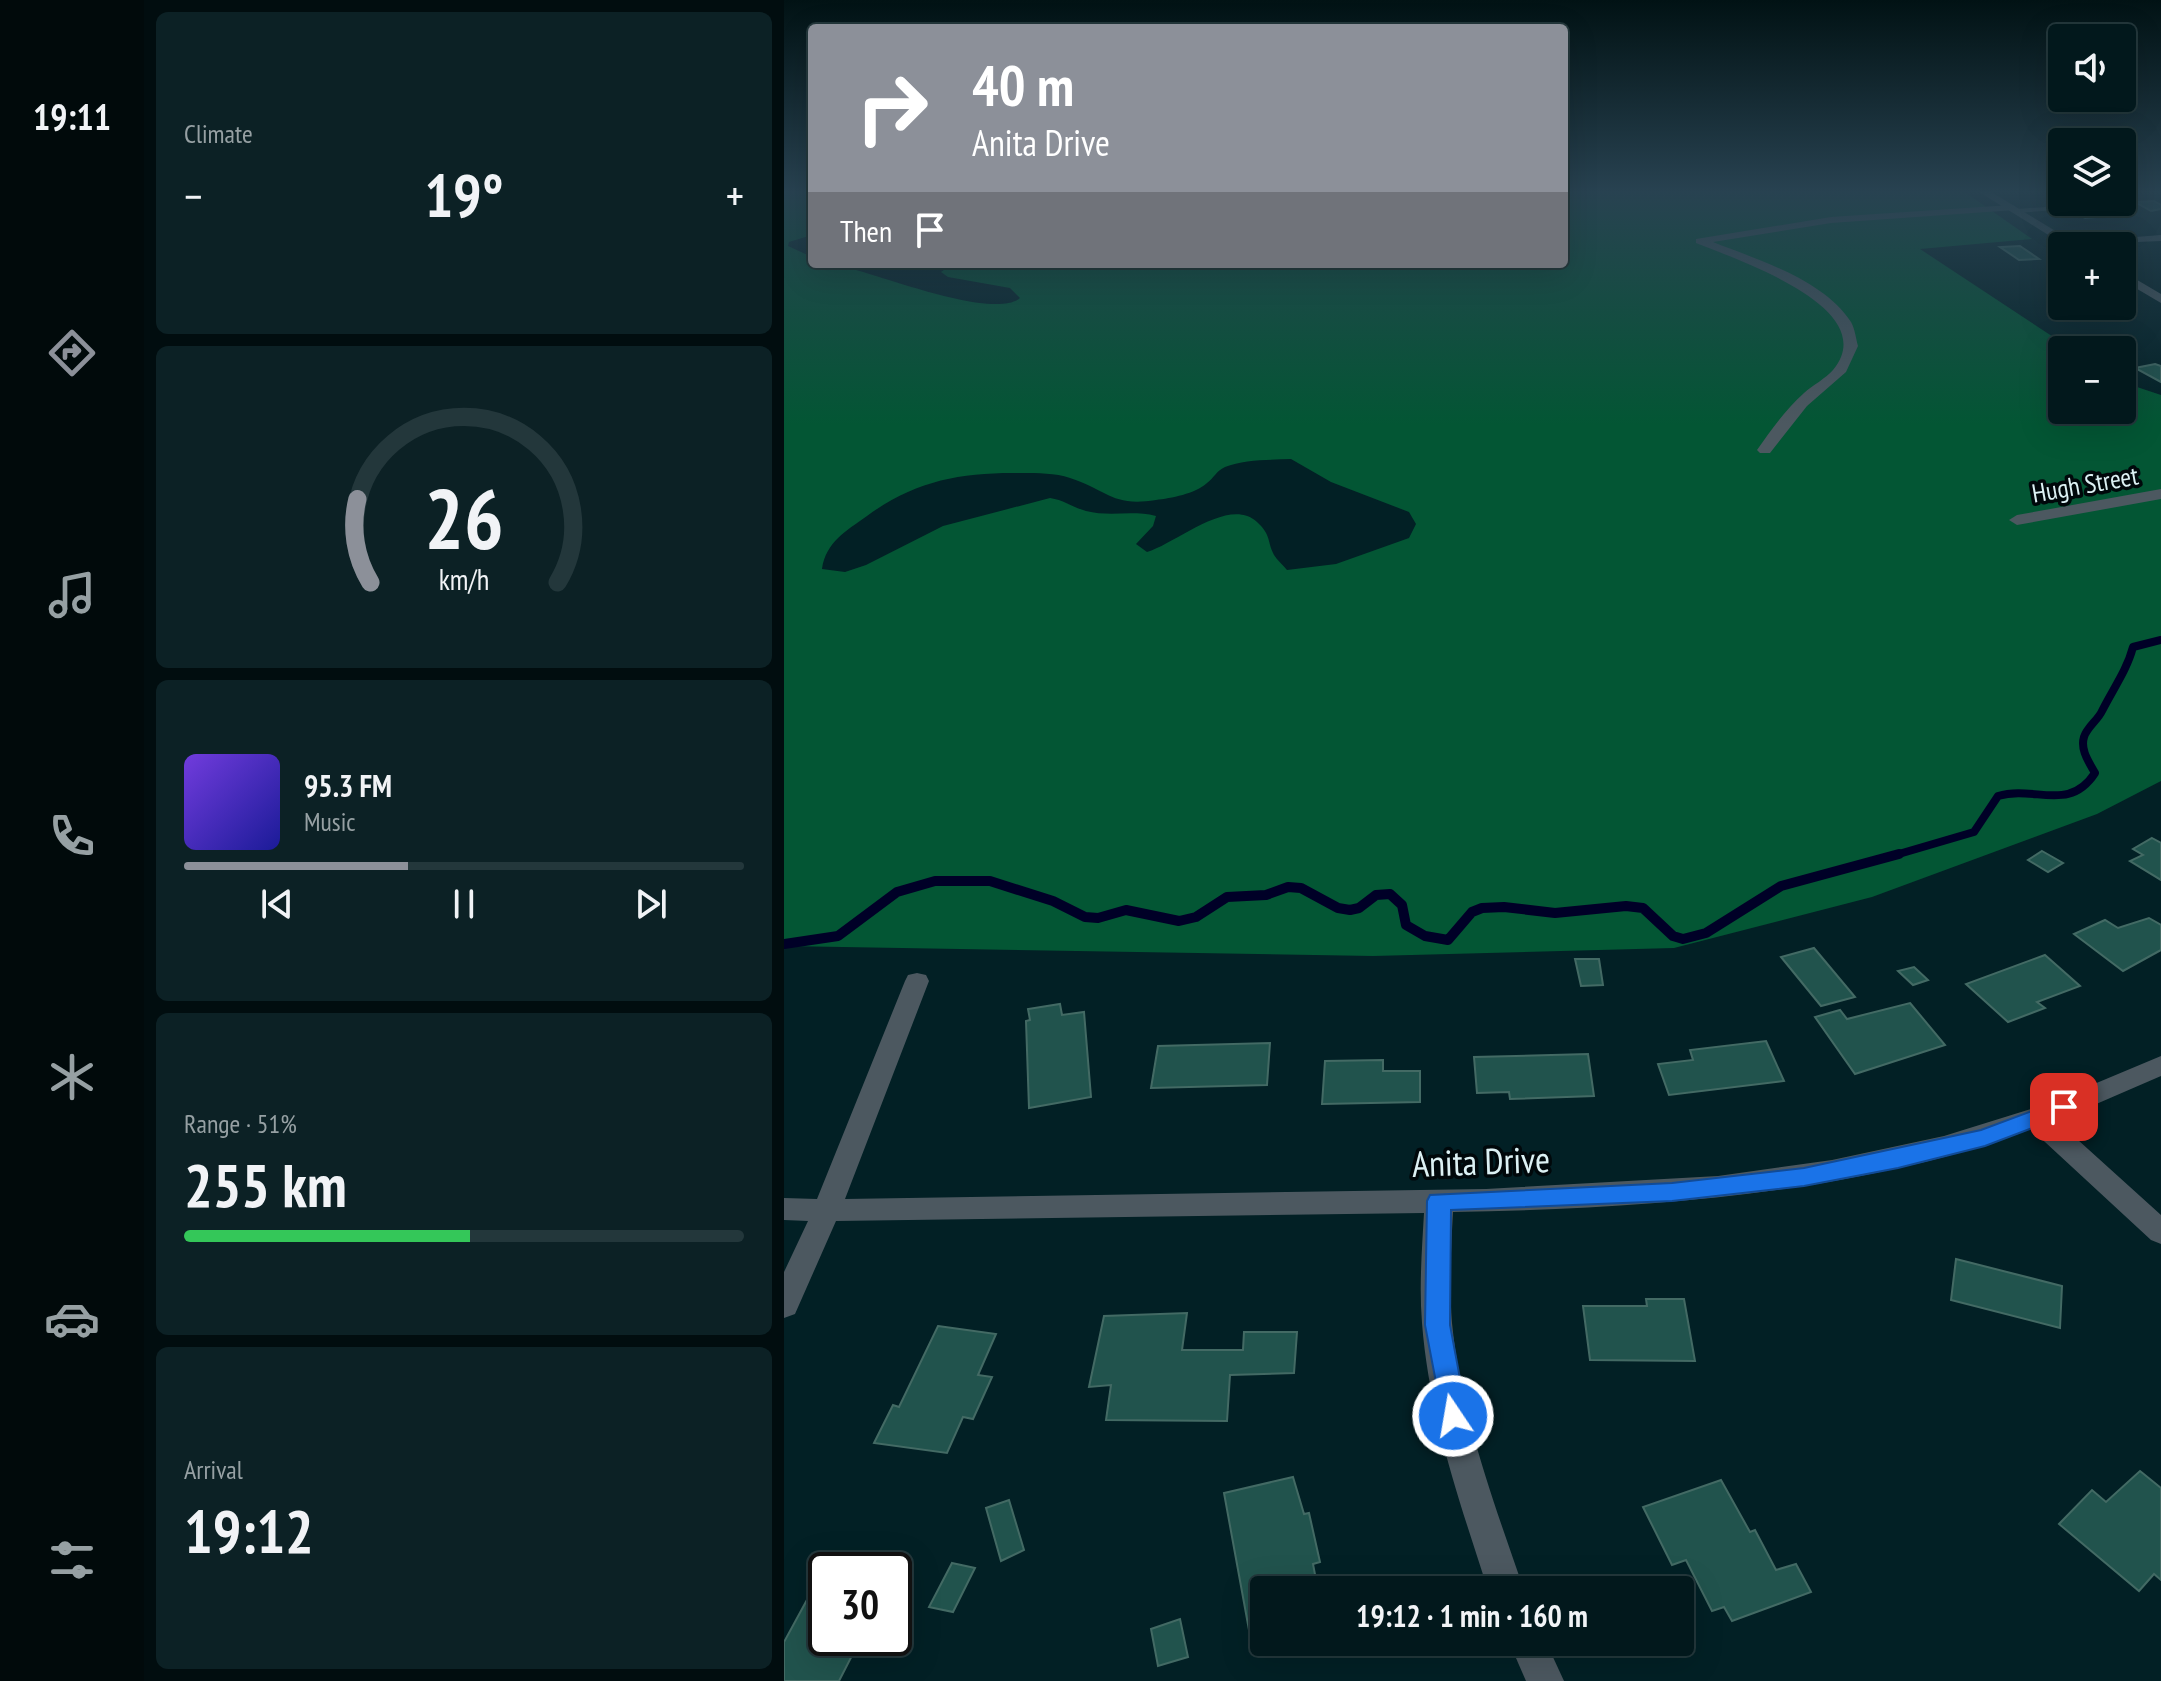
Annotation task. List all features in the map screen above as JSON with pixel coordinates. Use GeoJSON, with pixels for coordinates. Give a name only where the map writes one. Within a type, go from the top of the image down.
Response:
{"type":"FeatureCollection","features":[{"type":"Feature","properties":{"kind":"street"},"geometry":{"type":"LineString","coordinates":[[1763,268],[1803,286],[1833,308],[1845,324],[1849,350],[1840,370],[1806,399],[1765,450]]}},
{"type":"Feature","properties":{"kind":"street"},"geometry":{"type":"LineString","coordinates":[[2136,284],[2161,299]]}},
{"type":"Feature","properties":{"kind":"street","name":"Hugh Street"},"geometry":{"type":"LineString","coordinates":[[2017,520],[2088,510],[2161,494]]}},
{"type":"Feature","properties":{"kind":"street"},"geometry":{"type":"LineString","coordinates":[[784,1305],[827,1210],[917,981]]}},
{"type":"Feature","properties":{"kind":"street","name":"Anita Drive"},"geometry":{"type":"LineString","coordinates":[[784,1209],[1439,1201],[1739,1186],[1898,1159],[1985,1138],[2161,1065]]}},
{"type":"Feature","properties":{"kind":"street"},"geometry":{"type":"LineString","coordinates":[[2037,1119],[2161,1232]]}},
{"type":"Feature","properties":{"kind":"street"},"geometry":{"type":"LineString","coordinates":[[1439,1201],[1437,1325],[1448,1394],[1465,1461],[1502,1576]]}},
{"type":"Feature","properties":{"kind":"street"},"geometry":{"type":"LineString","coordinates":[[1533,1656],[1545,1681]]}},
{"type":"Feature","properties":{"kind":"green space"},"geometry":{"type":"Polygon","coordinates":[[[784,268],[852,268],[932,293],[985,304],[1006,303],[1020,298],[1010,288],[948,277],[941,272],[946,268],[1949,268],[2052,336],[2048,336],[2048,424],[2136,424],[2136,387],[2161,395],[2161,781],[2097,814],[1872,897],[1674,948],[1373,956],[784,946],[784,268]],[[1291,459],[1232,464],[1190,493],[1141,502],[1110,496],[1064,476],[979,474],[922,486],[885,504],[832,544],[822,569],[845,572],[866,565],[943,526],[1050,498],[1095,513],[1156,516],[1153,526],[1136,544],[1147,552],[1218,518],[1232,514],[1245,515],[1262,527],[1274,555],[1287,570],[1336,564],[1409,538],[1416,524],[1409,512],[1331,482],[1291,459]]]}},
{"type":"Feature","properties":{"kind":"building"},"geometry":{"type":"Polygon","coordinates":[[[2155,364],[2161,366],[2161,382],[2136,369],[2155,364]]]}},
{"type":"Feature","properties":{"kind":"building"},"geometry":{"type":"Polygon","coordinates":[[[2152,838],[2161,843],[2161,880],[2130,861],[2143,855],[2133,849],[2152,838]]]}},
{"type":"Feature","properties":{"kind":"building"},"geometry":{"type":"Polygon","coordinates":[[[2042,851],[2063,863],[2048,872],[2028,860],[2042,851]]]}},
{"type":"Feature","properties":{"kind":"building"},"geometry":{"type":"Polygon","coordinates":[[[2149,918],[2161,925],[2161,950],[2123,971],[2074,934],[2105,920],[2118,928],[2149,918]]]}},
{"type":"Feature","properties":{"kind":"building"},"geometry":{"type":"Polygon","coordinates":[[[1814,948],[1855,997],[1821,1006],[1781,957],[1814,948]]]}},
{"type":"Feature","properties":{"kind":"building"},"geometry":{"type":"Polygon","coordinates":[[[2045,955],[2080,986],[2037,1002],[2045,1008],[2008,1022],[1966,984],[2045,955]]]}},
{"type":"Feature","properties":{"kind":"building"},"geometry":{"type":"Polygon","coordinates":[[[1575,959],[1599,959],[1603,985],[1581,986],[1575,959]]]}},
{"type":"Feature","properties":{"kind":"building"},"geometry":{"type":"Polygon","coordinates":[[[1914,967],[1928,980],[1913,985],[1898,971],[1914,967]]]}},
{"type":"Feature","properties":{"kind":"building"},"geometry":{"type":"Polygon","coordinates":[[[1910,1003],[1945,1045],[1855,1074],[1815,1017],[1840,1010],[1847,1019],[1910,1003]]]}},
{"type":"Feature","properties":{"kind":"building"},"geometry":{"type":"Polygon","coordinates":[[[1060,1004],[1062,1015],[1084,1012],[1091,1097],[1029,1108],[1028,1009],[1060,1004]]]}},
{"type":"Feature","properties":{"kind":"building"},"geometry":{"type":"Polygon","coordinates":[[[1766,1041],[1784,1081],[1669,1095],[1658,1064],[1693,1060],[1690,1050],[1766,1041]]]}},
{"type":"Feature","properties":{"kind":"building"},"geometry":{"type":"Polygon","coordinates":[[[1270,1043],[1267,1085],[1151,1088],[1158,1046],[1270,1043]]]}},
{"type":"Feature","properties":{"kind":"building"},"geometry":{"type":"Polygon","coordinates":[[[1588,1054],[1594,1096],[1510,1099],[1509,1092],[1477,1093],[1474,1057],[1588,1054]]]}},
{"type":"Feature","properties":{"kind":"building"},"geometry":{"type":"Polygon","coordinates":[[[1383,1060],[1383,1071],[1420,1071],[1420,1102],[1322,1104],[1325,1061],[1383,1060]]]}},
{"type":"Feature","properties":{"kind":"building"},"geometry":{"type":"Polygon","coordinates":[[[1956,1259],[2062,1286],[2060,1328],[1951,1300],[1956,1259]]]}},
{"type":"Feature","properties":{"kind":"building"},"geometry":{"type":"Polygon","coordinates":[[[1646,1299],[1684,1299],[1695,1361],[1590,1360],[1583,1306],[1647,1306],[1646,1299]]]}},
{"type":"Feature","properties":{"kind":"building"},"geometry":{"type":"Polygon","coordinates":[[[1187,1313],[1182,1350],[1243,1350],[1244,1332],[1297,1332],[1294,1373],[1230,1375],[1227,1421],[1106,1420],[1111,1385],[1089,1387],[1104,1316],[1187,1313]]]}},
{"type":"Feature","properties":{"kind":"building"},"geometry":{"type":"Polygon","coordinates":[[[938,1326],[996,1334],[978,1375],[992,1377],[973,1419],[963,1417],[947,1453],[874,1443],[893,1405],[899,1407],[938,1326]]]}},
{"type":"Feature","properties":{"kind":"building"},"geometry":{"type":"Polygon","coordinates":[[[2140,1471],[2161,1488],[2161,1580],[2154,1574],[2139,1591],[2059,1524],[2092,1490],[2106,1502],[2140,1471]]]}},
{"type":"Feature","properties":{"kind":"building"},"geometry":{"type":"Polygon","coordinates":[[[1293,1477],[1304,1514],[1309,1513],[1320,1562],[1313,1564],[1315,1576],[1250,1576],[1249,1630],[1224,1493],[1293,1477]]]}},
{"type":"Feature","properties":{"kind":"building"},"geometry":{"type":"Polygon","coordinates":[[[1721,1480],[1750,1532],[1755,1530],[1776,1570],[1796,1564],[1811,1592],[1732,1621],[1724,1607],[1712,1611],[1686,1560],[1672,1565],[1643,1507],[1721,1480]]]}},
{"type":"Feature","properties":{"kind":"building"},"geometry":{"type":"Polygon","coordinates":[[[1009,1500],[1024,1550],[1001,1561],[986,1508],[1009,1500]]]}},
{"type":"Feature","properties":{"kind":"building"},"geometry":{"type":"Polygon","coordinates":[[[952,1563],[975,1568],[953,1612],[929,1607],[952,1563]]]}},
{"type":"Feature","properties":{"kind":"building"},"geometry":{"type":"Polygon","coordinates":[[[808,1598],[808,1656],[852,1656],[839,1681],[784,1681],[784,1642],[808,1598]]]}},
{"type":"Feature","properties":{"kind":"building"},"geometry":{"type":"Polygon","coordinates":[[[1180,1619],[1188,1657],[1158,1666],[1151,1629],[1180,1619]]]}},
{"type":"Feature","properties":{"kind":"waterway"},"geometry":{"type":"LineString","coordinates":[[1897,855],[1974,832],[1998,796],[2012,793],[2063,795],[2085,785],[2095,773],[2084,751],[2085,733],[2100,714],[2133,647],[2161,640]]}},
{"type":"Feature","properties":{"kind":"waterway"},"geometry":{"type":"LineString","coordinates":[[784,944],[838,936],[897,892],[935,881],[990,881],[1053,901],[1085,917],[1098,918],[1126,910],[1179,921],[1196,917],[1227,897],[1266,895],[1288,887],[1301,888],[1338,908],[1350,910],[1359,908],[1376,895],[1390,894],[1402,905],[1406,925],[1425,936],[1448,940],[1472,912],[1482,908],[1504,907],[1555,913],[1626,906],[1643,908],[1673,936],[1683,939],[1706,933],[1781,886],[1897,855]]}},
{"type":"Feature","properties":{"kind":"waterway"},"geometry":{"type":"LineString","coordinates":[[1892,856],[1897,855]]}},
{"type":"Feature","properties":{"kind":"route"},"geometry":{"type":"LineString","coordinates":[[1453,1416],[1437,1325],[1439,1201],[1672,1192],[1804,1177],[1985,1138],[2064,1107]]}}]}
